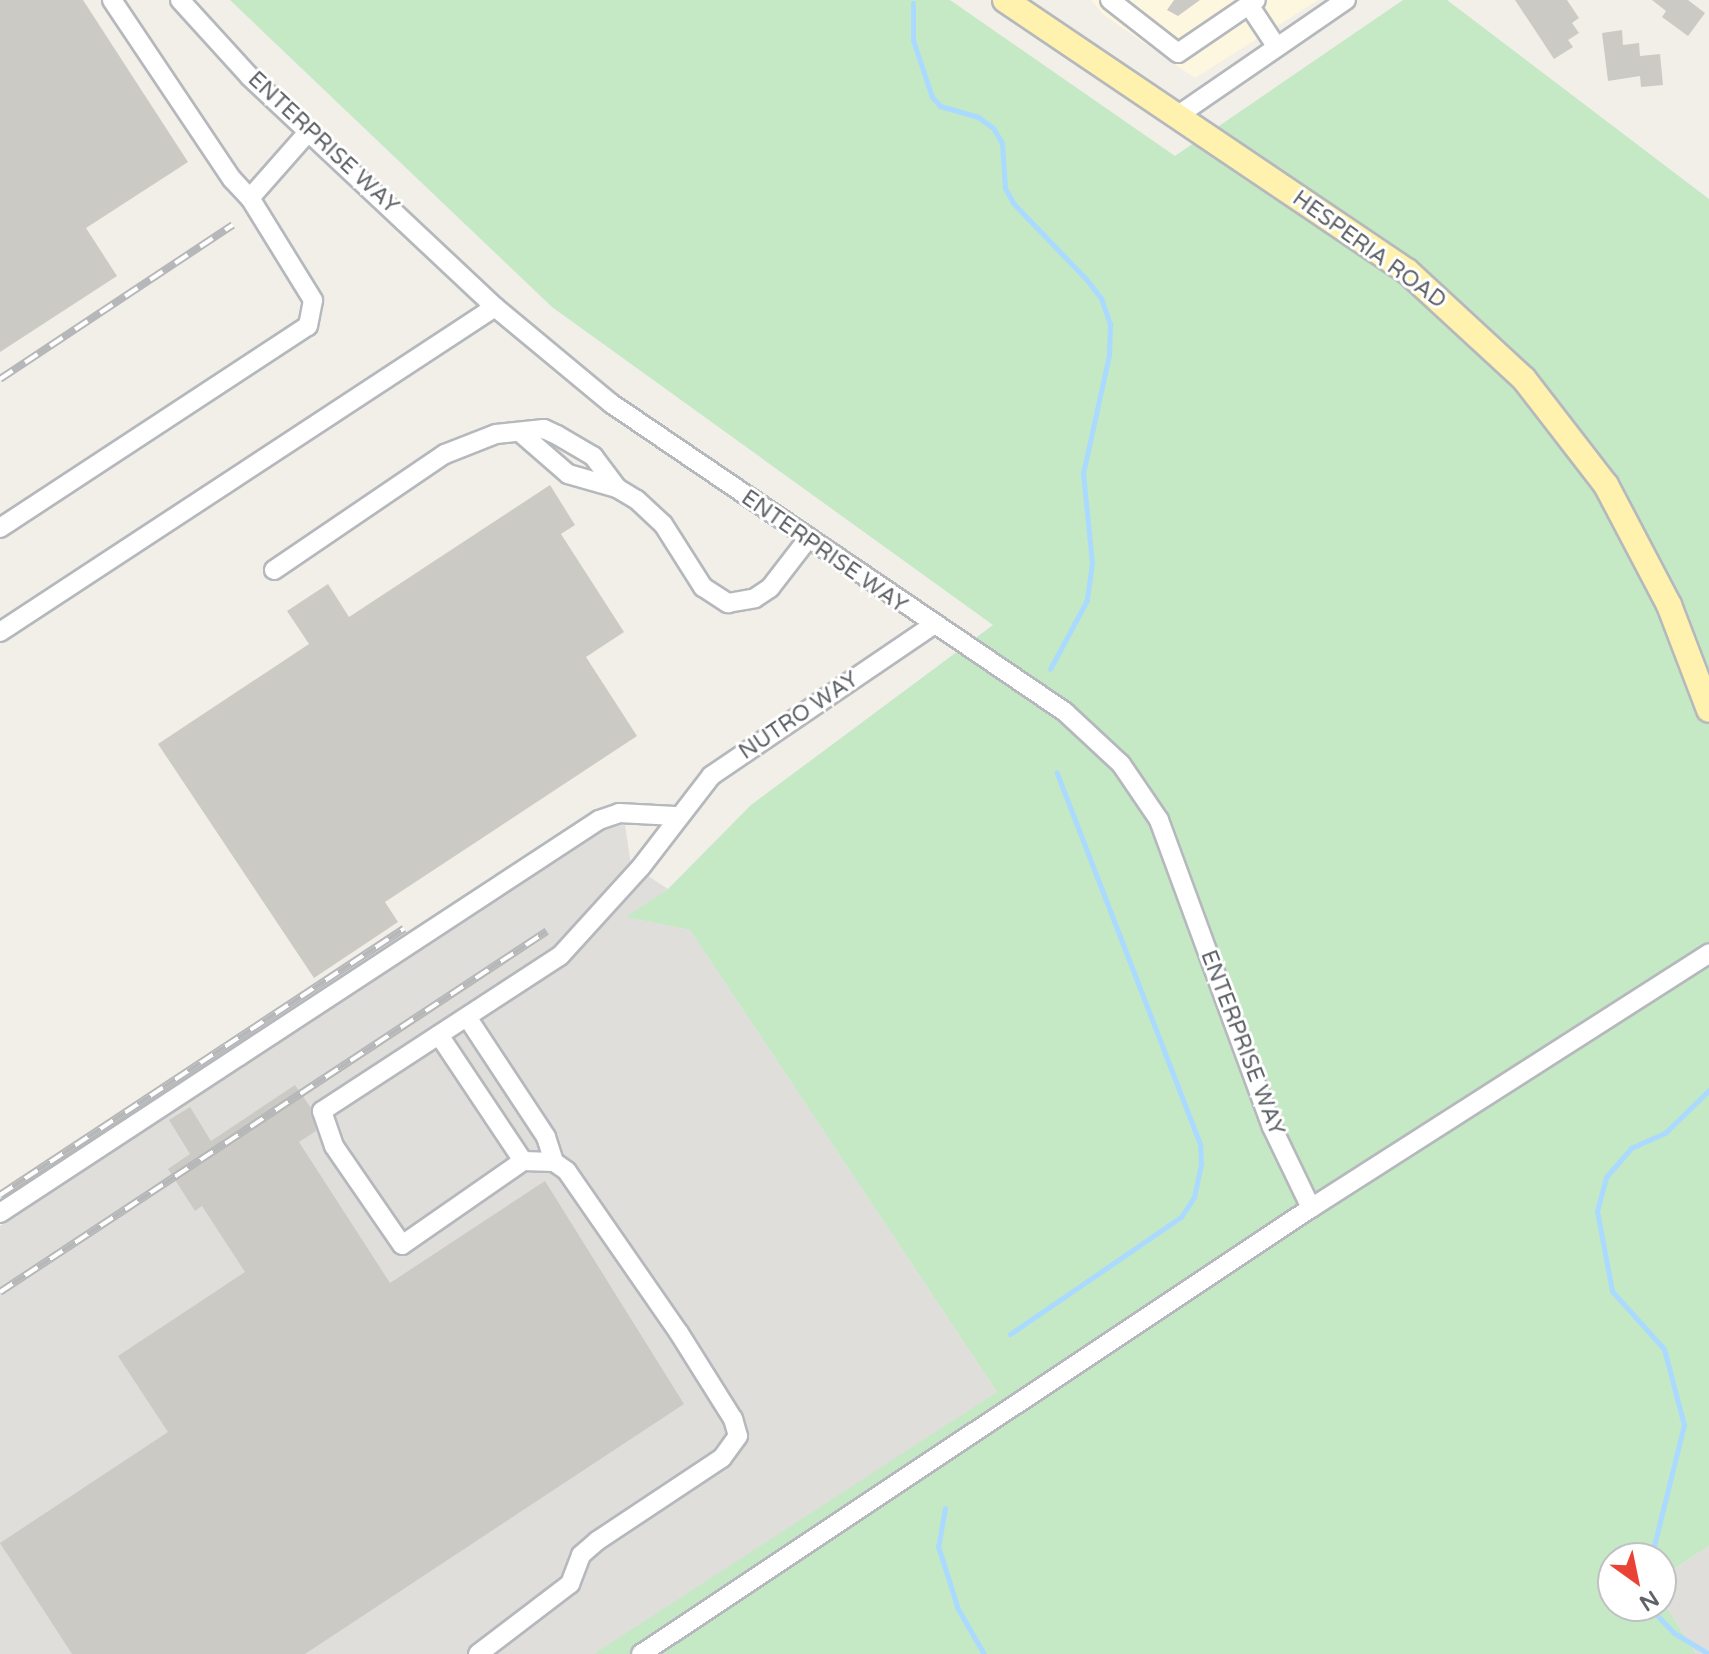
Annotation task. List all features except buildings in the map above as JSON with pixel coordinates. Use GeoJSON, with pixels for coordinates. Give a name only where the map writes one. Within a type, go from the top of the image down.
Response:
{"type":"FeatureCollection","features":[{"type":"Feature","properties":{"kind":"main road","name":"HESPERIA ROAD"},"geometry":{"type":"LineString","coordinates":[[1005,0],[1407,271],[1524,379],[1613,497],[1669,605],[1709,710]]}},
{"type":"Feature","properties":{"kind":"street"},"geometry":{"type":"LineString","coordinates":[[0,528],[308,326],[313,300],[250,198],[232,179],[112,0]]}},
{"type":"Feature","properties":{"kind":"street","name":"ENTERPRISE WAY"},"geometry":{"type":"LineString","coordinates":[[180,0],[309,131],[495,307],[612,404],[932,626],[1065,712],[1143,790],[1159,820],[1272,1127],[1311,1208]]}},
{"type":"Feature","properties":{"kind":"street"},"geometry":{"type":"LineString","coordinates":[[1177,116],[1346,0]]}},
{"type":"Feature","properties":{"kind":"street"},"geometry":{"type":"LineString","coordinates":[[1112,1],[1178,53],[1253,2],[1276,46]]}},
{"type":"Feature","properties":{"kind":"street"},"geometry":{"type":"LineString","coordinates":[[250,198],[309,131]]}},
{"type":"Feature","properties":{"kind":"street"},"geometry":{"type":"LineString","coordinates":[[0,632],[495,307]]}},
{"type":"Feature","properties":{"kind":"street"},"geometry":{"type":"LineString","coordinates":[[274,570],[445,454],[496,434],[522,434],[544,429],[593,456],[617,488],[663,524],[703,587],[728,603],[755,598],[770,588],[807,540]]}},
{"type":"Feature","properties":{"kind":"street"},"geometry":{"type":"LineString","coordinates":[[522,434],[568,474],[617,488]]}},
{"type":"Feature","properties":{"kind":"street","name":"NUTRO WAY"},"geometry":{"type":"LineString","coordinates":[[523,1161],[402,1245],[334,1146],[322,1111],[574,943],[657,847],[675,816],[711,776],[932,626]]}},
{"type":"Feature","properties":{"kind":"street"},"geometry":{"type":"LineString","coordinates":[[0,1213],[599,820],[619,813],[675,816]]}},
{"type":"Feature","properties":{"kind":"street"},"geometry":{"type":"LineString","coordinates":[[641,1654],[1311,1208],[1709,953]]}},
{"type":"Feature","properties":{"kind":"street"},"geometry":{"type":"LineString","coordinates":[[467,1017],[546,1137],[554,1162]]}},
{"type":"Feature","properties":{"kind":"street"},"geometry":{"type":"LineString","coordinates":[[439,1035],[523,1161],[554,1162],[567,1171],[679,1333],[733,1419],[738,1436],[722,1458],[597,1541],[581,1555],[570,1584],[478,1654]]}},
{"type":"Feature","properties":{"kind":"shaded area"},"geometry":{"type":"Polygon","coordinates":[[[1091,0],[1318,0],[1195,78],[1104,15],[1091,0]]]}},
{"type":"Feature","properties":{"kind":"shaded area"},"geometry":{"type":"Polygon","coordinates":[[[625,825],[631,865],[668,889],[627,917],[690,930],[997,1392],[602,1654],[0,1654],[0,1226],[605,826],[625,825]]]}},
{"type":"Feature","properties":{"kind":"shaded area"},"geometry":{"type":"Polygon","coordinates":[[[1709,1546],[1709,1654],[1696,1654],[1676,1622],[1677,1567],[1709,1546]]]}},
{"type":"Feature","properties":{"kind":"green space"},"geometry":{"type":"Polygon","coordinates":[[[230,0],[950,0],[1175,156],[1403,0],[1447,0],[1709,199],[1709,1546],[1677,1567],[1677,1542],[1597,1542],[1597,1622],[1676,1622],[1696,1654],[594,1654],[997,1392],[690,930],[626,917],[668,889],[751,805],[993,625],[552,307],[230,0]]]}},
{"type":"Feature","properties":{"kind":"waterway"},"geometry":{"type":"LineString","coordinates":[[913,3],[913,40],[932,97],[940,106],[978,117],[993,128],[1002,143],[1005,188],[1014,204],[1086,279],[1101,298],[1110,324],[1109,355],[1083,473],[1092,563],[1087,600],[1050,669]]}},
{"type":"Feature","properties":{"kind":"waterway"},"geometry":{"type":"LineString","coordinates":[[1010,1334],[1181,1217],[1194,1197],[1201,1163],[1200,1144],[1057,773]]}},
{"type":"Feature","properties":{"kind":"waterway"},"geometry":{"type":"LineString","coordinates":[[1655,1542],[1684,1425],[1664,1349],[1612,1291],[1597,1211],[1606,1177],[1631,1148],[1665,1133],[1709,1090]]}},
{"type":"Feature","properties":{"kind":"waterway"},"geometry":{"type":"LineString","coordinates":[[945,1508],[938,1546],[958,1609],[984,1654]]}},
{"type":"Feature","properties":{"kind":"waterway"},"geometry":{"type":"LineString","coordinates":[[1663,1622],[1674,1633],[1709,1654]]}},
{"type":"Feature","properties":{"kind":"railway"},"geometry":{"type":"LineString","coordinates":[[0,379],[233,225]]}},
{"type":"Feature","properties":{"kind":"railway"},"geometry":{"type":"LineString","coordinates":[[0,1195],[404,929]]}},
{"type":"Feature","properties":{"kind":"railway"},"geometry":{"type":"LineString","coordinates":[[0,1292],[547,931]]}}]}
